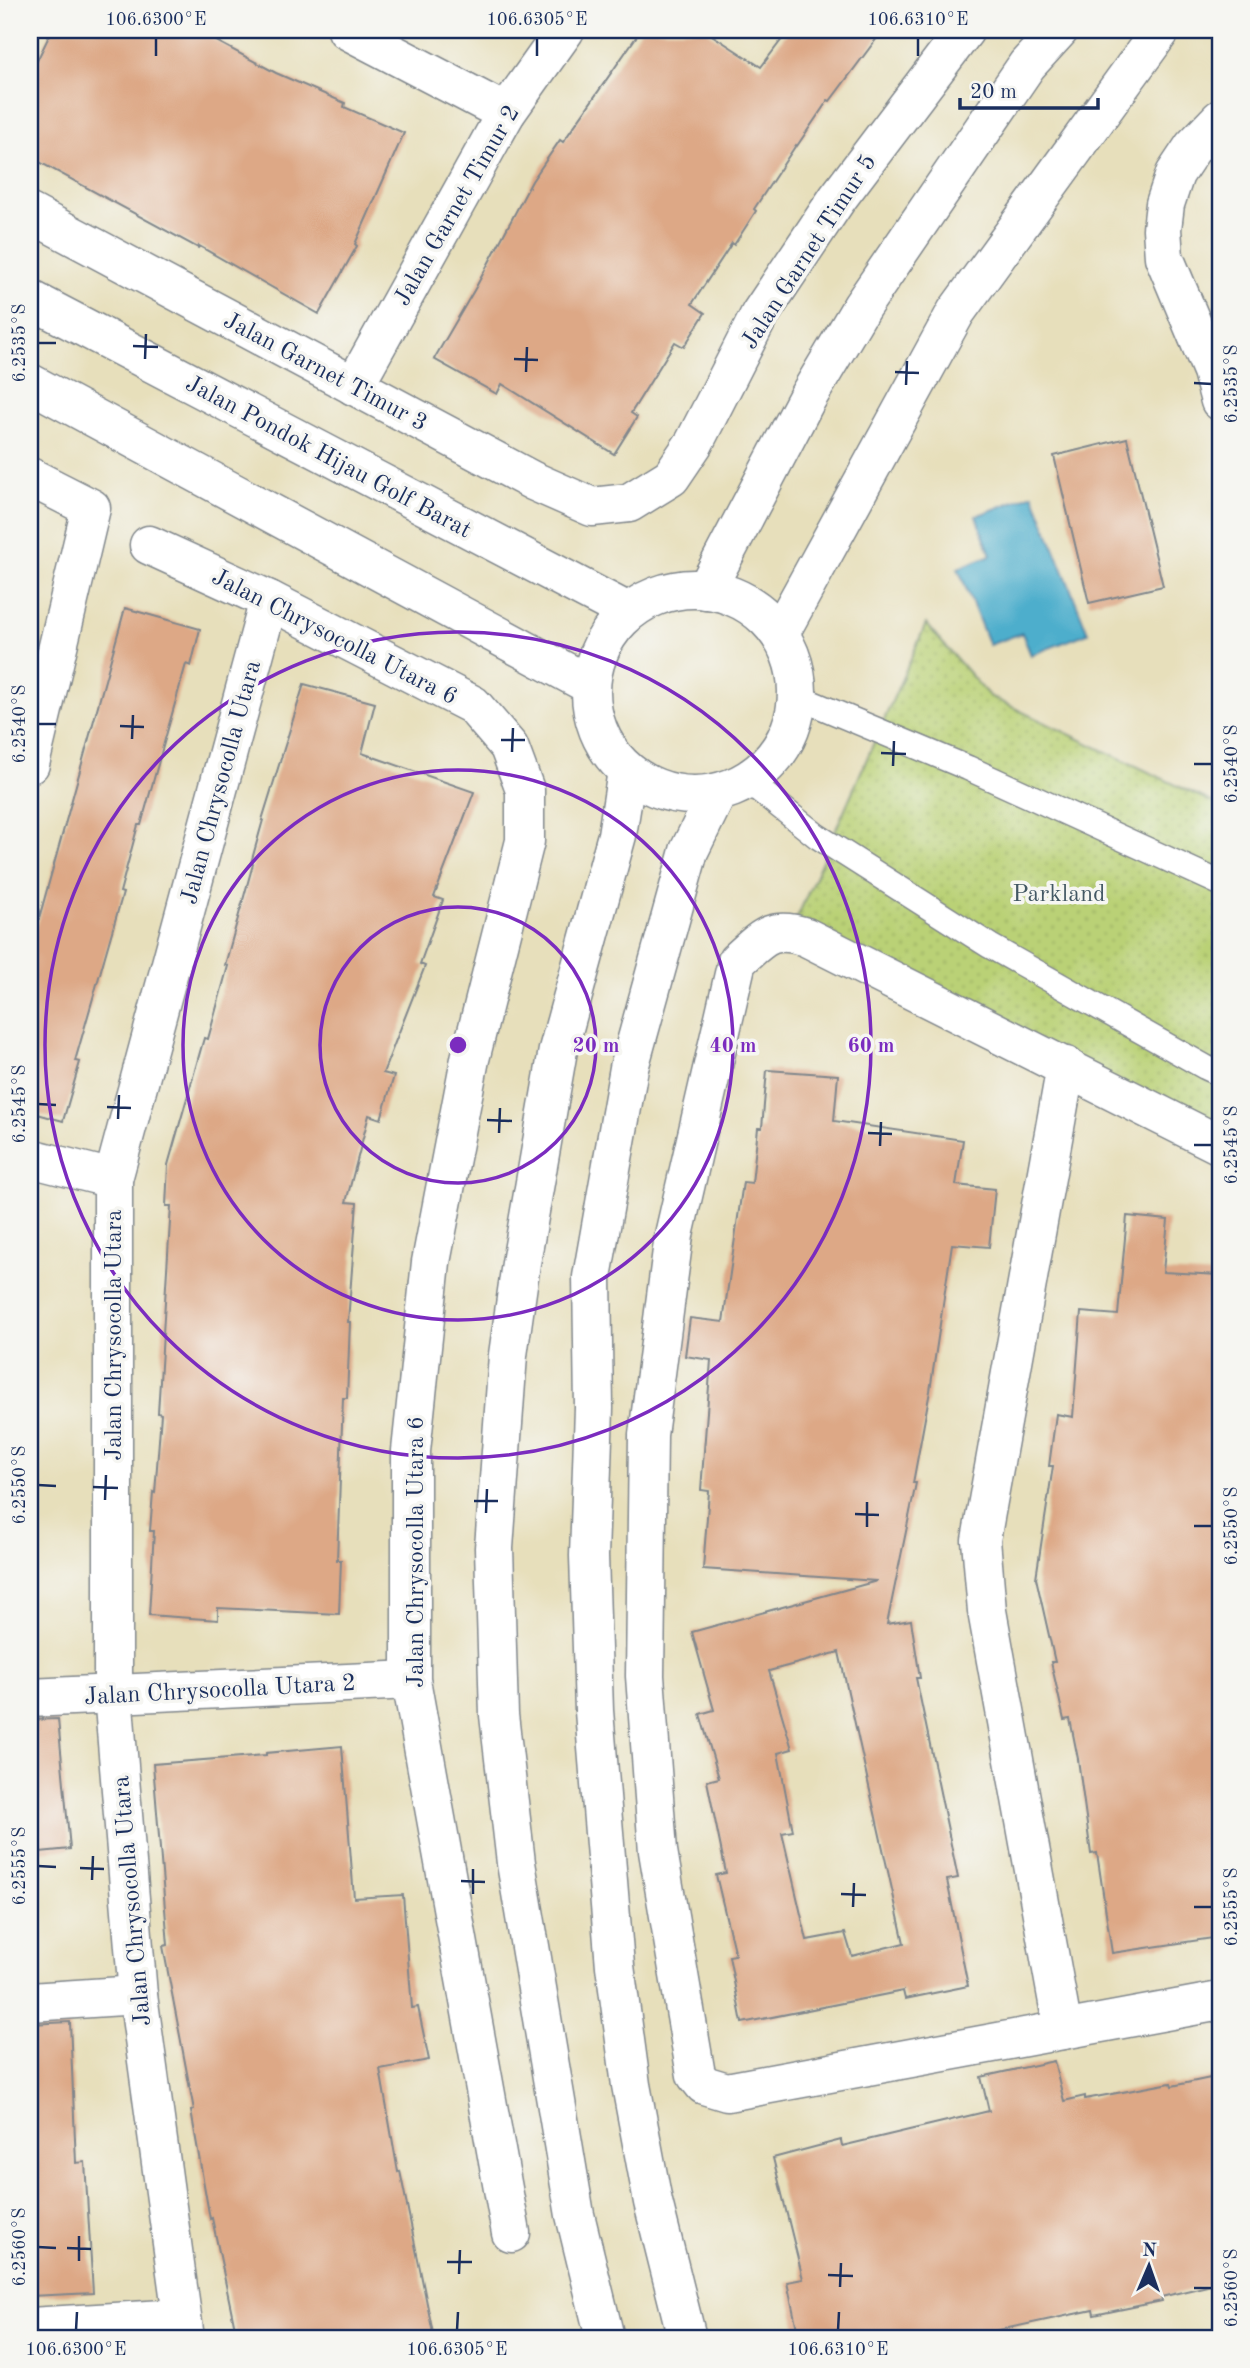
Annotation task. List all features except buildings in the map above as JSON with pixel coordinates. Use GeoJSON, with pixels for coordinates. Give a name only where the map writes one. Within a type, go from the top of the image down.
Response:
{"type":"FeatureCollection","features":[{"type":"Feature","properties":{"kind":"street"},"geometry":{"type":"LineString","coordinates":[[347,30],[506,113]]}},
{"type":"Feature","properties":{"kind":"street","name":"Jalan Garnet Timur 2"},"geometry":{"type":"LineString","coordinates":[[354,386],[506,113],[565,30]]}},
{"type":"Feature","properties":{"kind":"street","name":"Jalan Garnet Timur 5"},"geometry":{"type":"LineString","coordinates":[[629,503],[671,477],[694,443],[760,314],[837,199],[965,30]]}},
{"type":"Feature","properties":{"kind":"street"},"geometry":{"type":"LineString","coordinates":[[706,590],[806,400],[862,306],[1027,65],[1059,30]]}},
{"type":"Feature","properties":{"kind":"street"},"geometry":{"type":"LineString","coordinates":[[780,633],[956,312],[1161,30]]}},
{"type":"Feature","properties":{"kind":"street"},"geometry":{"type":"LineString","coordinates":[[1217,380],[1164,257],[1162,229],[1165,204],[1175,174],[1193,148],[1220,119]]}},
{"type":"Feature","properties":{"kind":"street","name":"Jalan Garnet Timur 3"},"geometry":{"type":"LineString","coordinates":[[30,213],[533,481],[592,507],[629,503]]}},
{"type":"Feature","properties":{"kind":"street","name":"Jalan Pondok Hijau Golf Barat"},"geometry":{"type":"LineString","coordinates":[[30,299],[628,612]]}},
{"type":"Feature","properties":{"kind":"street"},"geometry":{"type":"LineString","coordinates":[[30,383],[590,685]]}},
{"type":"Feature","properties":{"kind":"street"},"geometry":{"type":"LineString","coordinates":[[30,477],[91,508],[30,764]]}},
{"type":"Feature","properties":{"kind":"street","name":"Jalan Chrysocolla Utara 6"},"geometry":{"type":"LineString","coordinates":[[149,545],[269,600],[473,705],[509,747],[525,790],[525,841],[470,1059],[430,1262],[411,1451],[411,1681],[511,2233]]}},
{"type":"Feature","properties":{"kind":"street"},"geometry":{"type":"LineString","coordinates":[[687,2338],[648,2176],[631,2085],[615,1966],[594,1711],[589,1556],[594,1408],[592,1277],[629,1068],[689,851],[733,787],[774,759],[791,730],[798,697],[794,664],[780,633],[759,611],[734,597],[706,590],[677,590],[651,598],[628,612],[609,633],[596,658],[590,685],[593,717],[606,747],[627,771],[654,788],[685,796],[733,787]]}},
{"type":"Feature","properties":{"kind":"street","name":"Jalan Chrysocolla Utara"},"geometry":{"type":"LineString","coordinates":[[183,2328],[138,1996],[113,1694],[113,1180],[269,600]]}},
{"type":"Feature","properties":{"kind":"street"},"geometry":{"type":"LineString","coordinates":[[605,2338],[575,2215],[516,1863],[499,1715],[494,1548],[508,1355],[521,1263],[558,1050],[617,835],[627,771]]}},
{"type":"Feature","properties":{"kind":"street"},"geometry":{"type":"LineString","coordinates":[[1220,1146],[806,937],[788,931],[767,936],[737,961],[674,1235],[648,1435],[645,1676],[658,1851],[696,2075],[704,2085],[727,2092],[1220,2001]]}},
{"type":"Feature","properties":{"kind":"street"},"geometry":{"type":"LineString","coordinates":[[1063,2030],[987,1611],[981,1540],[1066,1066]]}},
{"type":"Feature","properties":{"kind":"street"},"geometry":{"type":"LineString","coordinates":[[30,1157],[113,1180]]}},
{"type":"Feature","properties":{"kind":"street","name":"Jalan Chrysocolla Utara 2"},"geometry":{"type":"LineString","coordinates":[[30,1699],[411,1681]]}},
{"type":"Feature","properties":{"kind":"street"},"geometry":{"type":"LineString","coordinates":[[30,2002],[138,1996]]}},
{"type":"Feature","properties":{"kind":"street"},"geometry":{"type":"LineString","coordinates":[[30,2327],[183,2328]]}},
{"type":"Feature","properties":{"kind":"lane"},"geometry":{"type":"LineString","coordinates":[[798,697],[968,768],[1220,883]]}},
{"type":"Feature","properties":{"kind":"lane"},"geometry":{"type":"LineString","coordinates":[[733,787],[817,836],[990,946],[1220,1074]]}},
{"type":"Feature","properties":{"kind":"green space","name":"Parkland"},"geometry":{"type":"Polygon","coordinates":[[[926,624],[989,696],[1220,806],[1220,1137],[793,927],[926,624]]]}},
{"type":"Feature","properties":{"kind":"water"},"geometry":{"type":"Polygon","coordinates":[[[1033,494],[1088,633],[1031,655],[1022,633],[989,645],[958,568],[991,555],[976,516],[1033,494]]]}}]}
